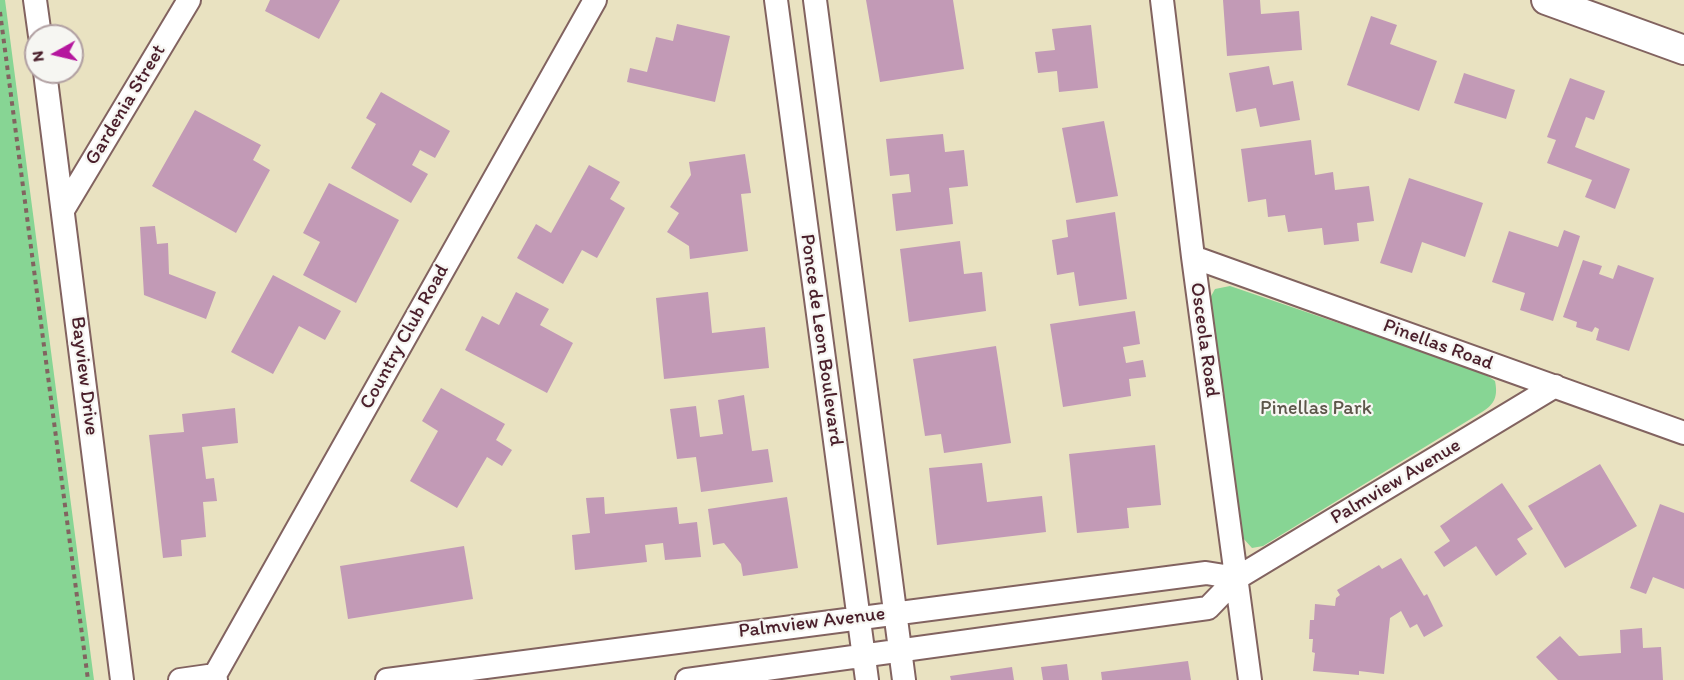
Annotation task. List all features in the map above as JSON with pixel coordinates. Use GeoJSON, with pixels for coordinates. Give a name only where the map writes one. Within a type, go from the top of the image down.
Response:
{"type":"FeatureCollection","features":[{"type":"Feature","properties":{"kind":"street"},"geometry":{"type":"LineString","coordinates":[[35,0],[38,24]]}},
{"type":"Feature","properties":{"kind":"street","name":"Gardenia Street"},"geometry":{"type":"LineString","coordinates":[[63,210],[189,0]]}},
{"type":"Feature","properties":{"kind":"street","name":"Country Club Road"},"geometry":{"type":"LineString","coordinates":[[215,678],[596,0]]}},
{"type":"Feature","properties":{"kind":"street","name":"Ponce de Leon Boulevard"},"geometry":{"type":"LineString","coordinates":[[776,0],[867,680]]}},
{"type":"Feature","properties":{"kind":"street","name":"Ponce de Leon Boulevard"},"geometry":{"type":"LineString","coordinates":[[815,0],[904,680]]}},
{"type":"Feature","properties":{"kind":"street","name":"Osceola Road"},"geometry":{"type":"LineString","coordinates":[[1162,0],[1193,257],[1250,680]]}},
{"type":"Feature","properties":{"kind":"street"},"geometry":{"type":"LineString","coordinates":[[1546,0],[1684,50]]}},
{"type":"Feature","properties":{"kind":"street","name":"Bayview Drive"},"geometry":{"type":"LineString","coordinates":[[47,84],[122,680]]}},
{"type":"Feature","properties":{"kind":"street","name":"Pinellas Road"},"geometry":{"type":"LineString","coordinates":[[1193,257],[1684,433]]}},
{"type":"Feature","properties":{"kind":"street","name":"Palmview Avenue"},"geometry":{"type":"LineString","coordinates":[[687,680],[1208,608],[1237,578],[1555,386]]}},
{"type":"Feature","properties":{"kind":"street","name":"Palmview Avenue"},"geometry":{"type":"LineString","coordinates":[[387,680],[1206,573],[1237,578]]}},
{"type":"Feature","properties":{"kind":"street"},"geometry":{"type":"LineString","coordinates":[[180,680],[215,678]]}},
{"type":"Feature","properties":{"kind":"path"},"geometry":{"type":"LineString","coordinates":[[0,12],[88,680]]}},
{"type":"Feature","properties":{"kind":"green space"},"geometry":{"type":"Polygon","coordinates":[[[0,0],[5,0],[94,680],[0,680],[0,0]]]}},
{"type":"Feature","properties":{"kind":"green space","name":"Pinellas Park"},"geometry":{"type":"Polygon","coordinates":[[[1230,286],[1482,372],[1495,381],[1494,399],[1490,406],[1482,412],[1263,546],[1252,548],[1242,537],[1209,300],[1215,289],[1230,286]]]}},
{"type":"Feature","properties":{"kind":"building"},"geometry":{"type":"Polygon","coordinates":[[[270,0],[340,0],[319,39],[265,11],[270,0]]]}},
{"type":"Feature","properties":{"kind":"building"},"geometry":{"type":"Polygon","coordinates":[[[866,0],[953,0],[964,69],[880,82],[866,0]]]}},
{"type":"Feature","properties":{"kind":"building"},"geometry":{"type":"Polygon","coordinates":[[[1223,0],[1260,0],[1261,14],[1299,11],[1302,50],[1227,56],[1223,0]]]}},
{"type":"Feature","properties":{"kind":"building"},"geometry":{"type":"Polygon","coordinates":[[[1371,16],[1397,25],[1390,44],[1437,61],[1419,111],[1347,85],[1371,16]]]}},
{"type":"Feature","properties":{"kind":"building"},"geometry":{"type":"Polygon","coordinates":[[[677,24],[730,36],[715,102],[627,82],[630,68],[647,72],[656,37],[673,41],[677,24]]]}},
{"type":"Feature","properties":{"kind":"building"},"geometry":{"type":"Polygon","coordinates":[[[1091,25],[1098,88],[1059,92],[1057,71],[1038,73],[1035,52],[1055,50],[1052,29],[1091,25]]]}},
{"type":"Feature","properties":{"kind":"building"},"geometry":{"type":"Polygon","coordinates":[[[1269,66],[1273,85],[1293,81],[1300,120],[1260,127],[1256,108],[1236,112],[1229,73],[1269,66]]]}},
{"type":"Feature","properties":{"kind":"building"},"geometry":{"type":"Polygon","coordinates":[[[1464,73],[1515,90],[1506,119],[1454,103],[1464,73]]]}},
{"type":"Feature","properties":{"kind":"building"},"geometry":{"type":"Polygon","coordinates":[[[1570,78],[1605,91],[1594,120],[1586,117],[1575,147],[1630,169],[1615,209],[1585,197],[1592,180],[1547,163],[1556,140],[1547,137],[1570,78]]]}},
{"type":"Feature","properties":{"kind":"building"},"geometry":{"type":"Polygon","coordinates":[[[381,92],[450,131],[435,158],[420,150],[412,165],[428,174],[411,203],[351,168],[376,124],[366,118],[381,92]]]}},
{"type":"Feature","properties":{"kind":"building"},"geometry":{"type":"Polygon","coordinates":[[[195,110],[261,145],[253,160],[270,170],[236,233],[152,186],[195,110]]]}},
{"type":"Feature","properties":{"kind":"building"},"geometry":{"type":"Polygon","coordinates":[[[1104,121],[1118,196],[1076,203],[1062,128],[1104,121]]]}},
{"type":"Feature","properties":{"kind":"building"},"geometry":{"type":"Polygon","coordinates":[[[943,134],[945,152],[964,150],[968,186],[949,188],[953,224],[896,231],[892,194],[911,192],[909,174],[890,176],[886,139],[943,134]]]}},
{"type":"Feature","properties":{"kind":"building"},"geometry":{"type":"Polygon","coordinates":[[[1311,140],[1315,175],[1333,172],[1335,190],[1369,186],[1374,221],[1357,223],[1359,241],[1324,245],[1322,228],[1288,232],[1285,215],[1268,217],[1266,199],[1248,202],[1241,149],[1311,140]]]}},
{"type":"Feature","properties":{"kind":"building"},"geometry":{"type":"Polygon","coordinates":[[[745,154],[751,193],[741,194],[748,251],[690,259],[689,246],[667,232],[679,213],[670,207],[691,175],[689,162],[745,154]]]}},
{"type":"Feature","properties":{"kind":"building"},"geometry":{"type":"Polygon","coordinates":[[[589,165],[620,182],[610,199],[625,208],[597,258],[582,250],[563,284],[517,258],[536,224],[551,233],[589,165]]]}},
{"type":"Feature","properties":{"kind":"building"},"geometry":{"type":"Polygon","coordinates":[[[1409,178],[1483,203],[1465,257],[1422,242],[1412,273],[1380,263],[1409,178]]]}},
{"type":"Feature","properties":{"kind":"building"},"geometry":{"type":"Polygon","coordinates":[[[329,183],[399,220],[356,303],[303,275],[320,242],[303,233],[329,183]]]}},
{"type":"Feature","properties":{"kind":"building"},"geometry":{"type":"Polygon","coordinates":[[[1115,212],[1127,299],[1079,306],[1074,272],[1057,275],[1052,240],[1068,237],[1066,220],[1115,212]]]}},
{"type":"Feature","properties":{"kind":"building"},"geometry":{"type":"Polygon","coordinates":[[[155,226],[157,244],[168,243],[169,274],[216,292],[206,319],[144,295],[140,227],[155,226]]]}},
{"type":"Feature","properties":{"kind":"building"},"geometry":{"type":"Polygon","coordinates":[[[1564,230],[1580,236],[1553,321],[1520,310],[1525,293],[1492,282],[1509,231],[1558,247],[1564,230]]]}},
{"type":"Feature","properties":{"kind":"building"},"geometry":{"type":"Polygon","coordinates":[[[960,241],[964,274],[982,272],[986,311],[909,322],[900,249],[960,241]]]}},
{"type":"Feature","properties":{"kind":"building"},"geometry":{"type":"Polygon","coordinates":[[[1583,260],[1602,266],[1599,274],[1613,279],[1618,265],[1654,278],[1629,351],[1596,340],[1599,329],[1595,327],[1592,332],[1576,327],[1577,322],[1563,317],[1583,260]]]}},
{"type":"Feature","properties":{"kind":"building"},"geometry":{"type":"Polygon","coordinates":[[[273,275],[341,311],[325,340],[299,326],[273,374],[231,352],[273,275]]]}},
{"type":"Feature","properties":{"kind":"building"},"geometry":{"type":"Polygon","coordinates":[[[516,292],[549,309],[540,325],[573,343],[547,393],[465,350],[482,316],[499,325],[516,292]]]}},
{"type":"Feature","properties":{"kind":"building"},"geometry":{"type":"Polygon","coordinates":[[[708,292],[712,333],[765,327],[769,368],[664,379],[656,298],[708,292]]]}},
{"type":"Feature","properties":{"kind":"building"},"geometry":{"type":"Polygon","coordinates":[[[1135,311],[1140,344],[1123,347],[1126,363],[1143,360],[1146,377],[1129,379],[1131,396],[1063,407],[1050,324],[1135,311]]]}},
{"type":"Feature","properties":{"kind":"building"},"geometry":{"type":"Polygon","coordinates":[[[996,346],[1011,443],[944,453],[941,434],[925,436],[913,359],[996,346]]]}},
{"type":"Feature","properties":{"kind":"building"},"geometry":{"type":"Polygon","coordinates":[[[441,388],[505,424],[496,440],[512,450],[502,466],[487,457],[457,508],[410,481],[438,431],[422,421],[441,388]]]}},
{"type":"Feature","properties":{"kind":"building"},"geometry":{"type":"Polygon","coordinates":[[[744,395],[752,451],[768,449],[773,482],[701,492],[696,457],[677,459],[670,409],[696,406],[700,437],[723,434],[718,400],[744,395]]]}},
{"type":"Feature","properties":{"kind":"building"},"geometry":{"type":"Polygon","coordinates":[[[235,408],[238,443],[202,447],[206,479],[214,478],[217,501],[203,502],[206,537],[181,540],[182,556],[163,558],[149,435],[184,432],[182,414],[235,408]]]}},
{"type":"Feature","properties":{"kind":"building"},"geometry":{"type":"Polygon","coordinates":[[[1155,445],[1161,505],[1127,508],[1129,528],[1077,533],[1069,454],[1155,445]]]}},
{"type":"Feature","properties":{"kind":"building"},"geometry":{"type":"Polygon","coordinates":[[[982,463],[987,502],[1042,496],[1046,532],[937,545],[929,468],[982,463]]]}},
{"type":"Feature","properties":{"kind":"building"},"geometry":{"type":"Polygon","coordinates":[[[1600,464],[1637,526],[1565,568],[1528,506],[1600,464]]]}},
{"type":"Feature","properties":{"kind":"building"},"geometry":{"type":"Polygon","coordinates":[[[1502,483],[1533,529],[1517,539],[1527,554],[1496,576],[1476,546],[1444,567],[1434,552],[1450,541],[1440,526],[1502,483]]]}},
{"type":"Feature","properties":{"kind":"building"},"geometry":{"type":"Polygon","coordinates":[[[604,497],[605,514],[677,507],[679,524],[697,522],[701,557],[665,560],[663,543],[645,545],[647,562],[575,570],[572,535],[590,533],[586,498],[604,497]]]}},
{"type":"Feature","properties":{"kind":"building"},"geometry":{"type":"Polygon","coordinates":[[[787,497],[798,568],[743,576],[741,564],[724,543],[713,545],[708,509],[787,497]]]}},
{"type":"Feature","properties":{"kind":"building"},"geometry":{"type":"Polygon","coordinates":[[[1660,504],[1684,513],[1684,589],[1653,577],[1646,594],[1630,588],[1660,504]]]}},
{"type":"Feature","properties":{"kind":"building"},"geometry":{"type":"Polygon","coordinates":[[[464,546],[473,599],[348,619],[340,566],[464,546]]]}},
{"type":"Feature","properties":{"kind":"building"},"geometry":{"type":"Polygon","coordinates":[[[1401,558],[1424,596],[1427,594],[1443,626],[1424,637],[1417,624],[1410,628],[1401,611],[1390,618],[1384,674],[1359,671],[1359,675],[1313,671],[1315,653],[1312,652],[1313,639],[1309,639],[1310,620],[1314,620],[1315,604],[1335,606],[1336,598],[1340,595],[1337,590],[1379,565],[1382,569],[1401,558]]]}},
{"type":"Feature","properties":{"kind":"building"},"geometry":{"type":"Polygon","coordinates":[[[1642,628],[1643,648],[1661,647],[1663,680],[1558,680],[1536,657],[1560,636],[1579,656],[1621,653],[1620,630],[1642,628]]]}},
{"type":"Feature","properties":{"kind":"building"},"geometry":{"type":"Polygon","coordinates":[[[1188,661],[1191,680],[1102,680],[1101,672],[1188,661]]]}},
{"type":"Feature","properties":{"kind":"building"},"geometry":{"type":"Polygon","coordinates":[[[1067,664],[1069,680],[1043,680],[1041,667],[1067,664]]]}},
{"type":"Feature","properties":{"kind":"building"},"geometry":{"type":"Polygon","coordinates":[[[1012,667],[1014,680],[951,680],[950,676],[1012,667]]]}}]}
